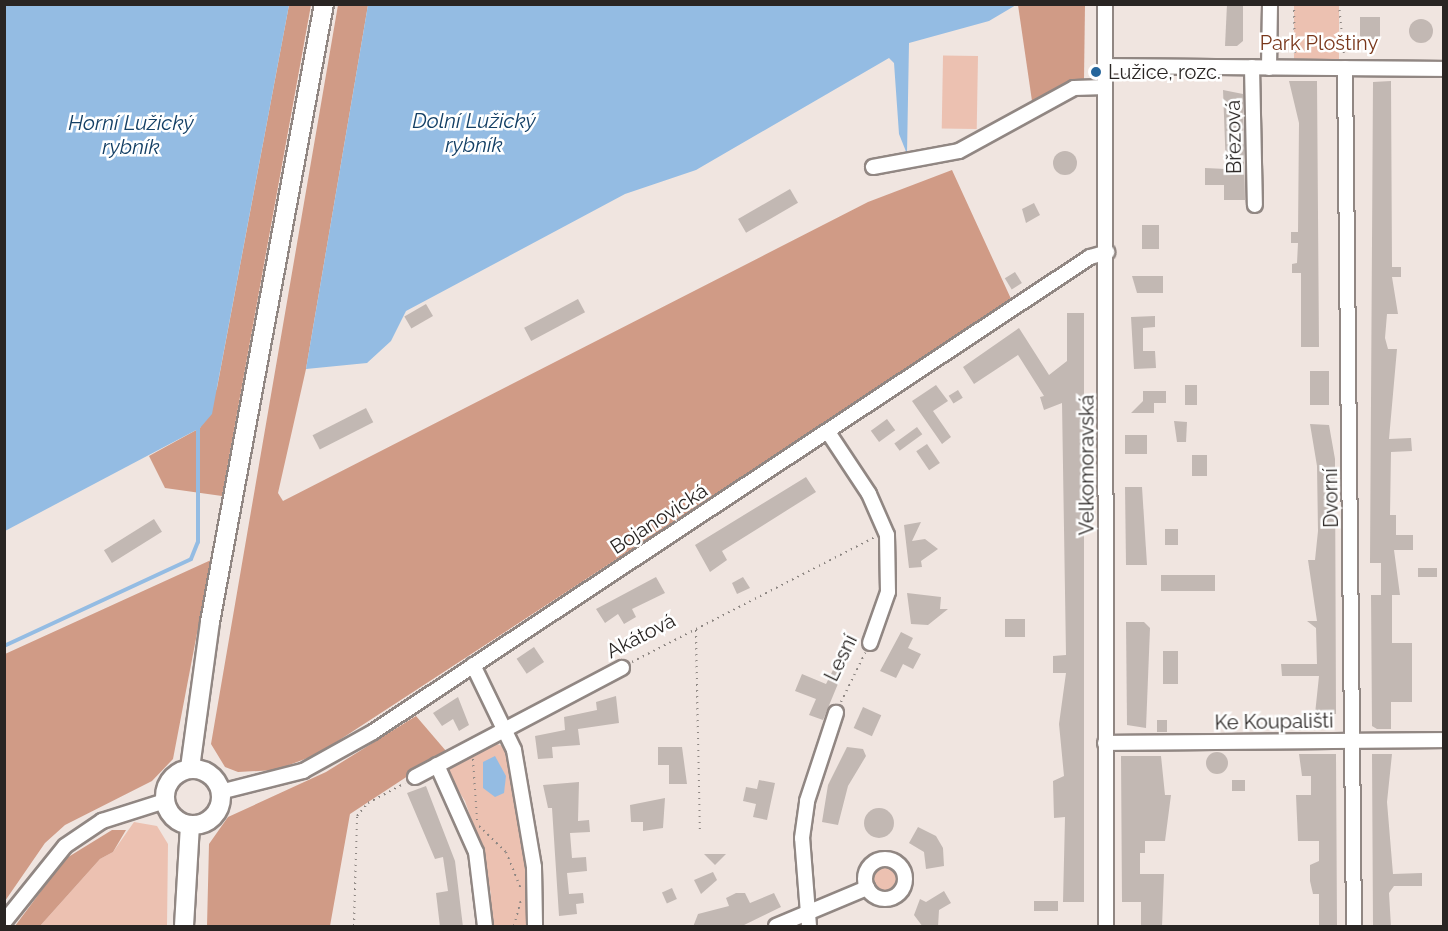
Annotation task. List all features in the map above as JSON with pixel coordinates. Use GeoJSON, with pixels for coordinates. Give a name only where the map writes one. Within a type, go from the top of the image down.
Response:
{"type":"FeatureCollection","features":[{"type":"Feature","properties":{"kind":"main road"},"geometry":{"type":"LineString","coordinates":[[190,768],[210,622],[324,4]]}},
{"type":"Feature","properties":{"kind":"main road"},"geometry":{"type":"LineString","coordinates":[[190,768],[209,774],[220,792],[213,817],[190,825],[172,816],[165,801],[173,777],[190,768]]}},
{"type":"Feature","properties":{"kind":"main road"},"geometry":{"type":"LineString","coordinates":[[184,927],[190,825]]}},
{"type":"Feature","properties":{"kind":"street","name":"Velkomoravská"},"geometry":{"type":"LineString","coordinates":[[1105,4],[1106,927]]}},
{"type":"Feature","properties":{"kind":"street"},"geometry":{"type":"LineString","coordinates":[[1269,68],[1270,4]]}},
{"type":"Feature","properties":{"kind":"street"},"geometry":{"type":"LineString","coordinates":[[1105,66],[1443,69]]}},
{"type":"Feature","properties":{"kind":"street","name":"Březová"},"geometry":{"type":"LineString","coordinates":[[1252,68],[1255,205]]}},
{"type":"Feature","properties":{"kind":"street","name":"Dvorní"},"geometry":{"type":"LineString","coordinates":[[1345,68],[1354,741],[1354,927]]}},
{"type":"Feature","properties":{"kind":"street"},"geometry":{"type":"LineString","coordinates":[[873,166],[959,151],[1074,88],[1105,87]]}},
{"type":"Feature","properties":{"kind":"street","name":"Bojanovická"},"geometry":{"type":"LineString","coordinates":[[220,792],[252,788],[316,765],[473,665],[1090,257],[1107,252]]}},
{"type":"Feature","properties":{"kind":"street","name":"Lesní"},"geometry":{"type":"LineString","coordinates":[[828,432],[869,494],[887,535],[888,592],[870,644]]}},
{"type":"Feature","properties":{"kind":"street"},"geometry":{"type":"LineString","coordinates":[[473,665],[505,728],[528,816],[535,927]]}},
{"type":"Feature","properties":{"kind":"street","name":"Akátová"},"geometry":{"type":"LineString","coordinates":[[415,777],[622,668]]}},
{"type":"Feature","properties":{"kind":"street","name":"Lesní"},"geometry":{"type":"LineString","coordinates":[[809,927],[801,878],[807,801],[836,713]]}},
{"type":"Feature","properties":{"kind":"street","name":"Ke Koupališti"},"geometry":{"type":"LineString","coordinates":[[1105,743],[1443,740]]}},
{"type":"Feature","properties":{"kind":"street"},"geometry":{"type":"LineString","coordinates":[[437,765],[476,852],[485,927]]}},
{"type":"Feature","properties":{"kind":"street"},"geometry":{"type":"LineString","coordinates":[[4,922],[65,846],[102,821],[165,801]]}},
{"type":"Feature","properties":{"kind":"street"},"geometry":{"type":"LineString","coordinates":[[776,927],[867,888]]}},
{"type":"Feature","properties":{"kind":"path"},"geometry":{"type":"LineString","coordinates":[[1294,4],[1295,68]]}},
{"type":"Feature","properties":{"kind":"path"},"geometry":{"type":"LineString","coordinates":[[1339,4],[1345,68]]}},
{"type":"Feature","properties":{"kind":"path","name":"Akátová"},"geometry":{"type":"LineString","coordinates":[[622,668],[870,538],[887,535]]}},
{"type":"Feature","properties":{"kind":"path"},"geometry":{"type":"LineString","coordinates":[[696,630],[700,832]]}},
{"type":"Feature","properties":{"kind":"path","name":"Lesní"},"geometry":{"type":"LineString","coordinates":[[836,713],[870,644]]}},
{"type":"Feature","properties":{"kind":"path"},"geometry":{"type":"LineString","coordinates":[[465,750],[476,761],[471,794],[479,825],[506,852],[519,872],[522,893],[514,927]]}},
{"type":"Feature","properties":{"kind":"path"},"geometry":{"type":"LineString","coordinates":[[354,927],[357,816],[368,803],[415,777]]}},
{"type":"Feature","properties":{"kind":"green space","name":"Park Ploštiny"},"geometry":{"type":"Polygon","coordinates":[[[1294,5],[1339,5],[1339,68],[1294,68],[1294,5]]]}},
{"type":"Feature","properties":{"kind":"green space"},"geometry":{"type":"Polygon","coordinates":[[[943,55],[978,56],[977,129],[942,128],[943,55]]]}},
{"type":"Feature","properties":{"kind":"green space"},"geometry":{"type":"Polygon","coordinates":[[[491,742],[509,748],[529,859],[529,926],[488,926],[491,895],[484,857],[465,801],[446,772],[491,742]]]}},
{"type":"Feature","properties":{"kind":"green space"},"geometry":{"type":"Polygon","coordinates":[[[134,822],[157,826],[168,844],[167,926],[40,926],[100,859],[113,852],[134,822]]]}},
{"type":"Feature","properties":{"kind":"green space"},"geometry":{"type":"Polygon","coordinates":[[[885,862],[897,867],[902,879],[897,891],[885,896],[873,891],[868,879],[873,867],[885,862]]]}},
{"type":"Feature","properties":{"kind":"shaded area"},"geometry":{"type":"Polygon","coordinates":[[[289,5],[311,5],[222,496],[165,488],[149,456],[200,428],[217,388],[289,5]]]}},
{"type":"Feature","properties":{"kind":"shaded area"},"geometry":{"type":"Polygon","coordinates":[[[338,5],[368,5],[306,369],[278,493],[283,501],[868,202],[952,170],[1012,301],[318,754],[276,770],[238,772],[225,767],[211,744],[338,5]]]}},
{"type":"Feature","properties":{"kind":"shaded area"},"geometry":{"type":"Polygon","coordinates":[[[1018,5],[1085,5],[1084,79],[1032,101],[1018,5]]]}},
{"type":"Feature","properties":{"kind":"shaded area"},"geometry":{"type":"Polygon","coordinates":[[[211,560],[173,759],[152,781],[65,825],[45,843],[5,901],[5,654],[211,560]]]}},
{"type":"Feature","properties":{"kind":"shaded area"},"geometry":{"type":"Polygon","coordinates":[[[416,716],[446,751],[350,814],[330,926],[207,926],[209,844],[228,817],[326,772],[416,716]]]}},
{"type":"Feature","properties":{"kind":"shaded area"},"geometry":{"type":"Polygon","coordinates":[[[112,830],[126,830],[113,852],[100,859],[40,926],[15,926],[65,859],[112,830]]]}},
{"type":"Feature","properties":{"kind":"water","name":"Horní Lužický rybník"},"geometry":{"type":"Polygon","coordinates":[[[5,4],[289,5],[212,414],[200,428],[5,531],[5,4]]]}},
{"type":"Feature","properties":{"kind":"water","name":"Dolní Lužický rybník"},"geometry":{"type":"Polygon","coordinates":[[[368,5],[1016,5],[989,21],[909,43],[907,154],[899,134],[894,63],[889,58],[696,170],[625,194],[406,311],[391,341],[367,363],[306,369],[368,5]]]}},
{"type":"Feature","properties":{"kind":"water"},"geometry":{"type":"Polygon","coordinates":[[[495,756],[506,776],[504,793],[495,797],[483,788],[483,762],[495,756]]]}},
{"type":"Feature","properties":{"kind":"building"},"geometry":{"type":"Polygon","coordinates":[[[1227,4],[1243,4],[1243,41],[1237,46],[1225,46],[1227,4]]]}},
{"type":"Feature","properties":{"kind":"building"},"geometry":{"type":"Polygon","coordinates":[[[1360,17],[1380,17],[1380,39],[1360,39],[1360,17]]]}},
{"type":"Feature","properties":{"kind":"building"},"geometry":{"type":"Polygon","coordinates":[[[1421,19],[1426,20],[1432,26],[1432,36],[1426,42],[1421,43],[1416,42],[1410,36],[1409,31],[1410,26],[1416,20],[1421,19]]]}},
{"type":"Feature","properties":{"kind":"building"},"geometry":{"type":"Polygon","coordinates":[[[1289,81],[1317,81],[1319,347],[1301,347],[1301,273],[1292,273],[1292,264],[1297,263],[1298,243],[1291,243],[1291,232],[1298,232],[1299,123],[1289,81]]]}},
{"type":"Feature","properties":{"kind":"building"},"geometry":{"type":"Polygon","coordinates":[[[1391,81],[1392,267],[1401,267],[1401,277],[1392,277],[1398,314],[1387,314],[1385,338],[1388,349],[1397,349],[1389,439],[1411,438],[1412,451],[1391,452],[1390,515],[1396,515],[1396,535],[1413,535],[1413,550],[1394,550],[1400,595],[1392,595],[1392,643],[1412,643],[1412,702],[1391,702],[1391,729],[1377,729],[1372,726],[1371,595],[1381,595],[1381,563],[1370,563],[1373,82],[1391,81]]]}},
{"type":"Feature","properties":{"kind":"building"},"geometry":{"type":"Polygon","coordinates":[[[1223,90],[1243,94],[1245,200],[1224,200],[1224,185],[1205,185],[1205,168],[1226,169],[1223,90]]]}},
{"type":"Feature","properties":{"kind":"building"},"geometry":{"type":"Polygon","coordinates":[[[1065,151],[1070,152],[1076,158],[1076,168],[1070,174],[1065,175],[1060,174],[1054,168],[1053,163],[1054,158],[1060,152],[1065,151]]]}},
{"type":"Feature","properties":{"kind":"building"},"geometry":{"type":"Polygon","coordinates":[[[790,189],[798,203],[746,233],[738,219],[790,189]]]}},
{"type":"Feature","properties":{"kind":"building"},"geometry":{"type":"Polygon","coordinates":[[[1034,203],[1040,215],[1026,223],[1022,209],[1034,203]]]}},
{"type":"Feature","properties":{"kind":"building"},"geometry":{"type":"Polygon","coordinates":[[[1142,225],[1159,225],[1159,249],[1142,249],[1142,225]]]}},
{"type":"Feature","properties":{"kind":"building"},"geometry":{"type":"Polygon","coordinates":[[[1015,272],[1022,283],[1012,289],[1005,278],[1015,272]]]}},
{"type":"Feature","properties":{"kind":"building"},"geometry":{"type":"Polygon","coordinates":[[[1132,276],[1163,276],[1163,293],[1137,293],[1132,276]]]}},
{"type":"Feature","properties":{"kind":"building"},"geometry":{"type":"Polygon","coordinates":[[[578,299],[585,312],[531,341],[524,328],[578,299]]]}},
{"type":"Feature","properties":{"kind":"building"},"geometry":{"type":"Polygon","coordinates":[[[426,304],[433,316],[411,329],[404,316],[426,304]]]}},
{"type":"Feature","properties":{"kind":"building"},"geometry":{"type":"Polygon","coordinates":[[[1067,313],[1084,313],[1084,902],[1063,902],[1065,817],[1054,818],[1053,781],[1064,776],[1059,724],[1066,673],[1053,673],[1053,656],[1066,655],[1062,403],[1044,410],[1040,397],[1044,396],[1018,355],[974,384],[963,367],[1019,328],[1049,375],[1067,361],[1067,313]]]}},
{"type":"Feature","properties":{"kind":"building"},"geometry":{"type":"Polygon","coordinates":[[[1155,316],[1155,327],[1143,328],[1143,351],[1155,351],[1156,368],[1134,369],[1131,317],[1155,316]]]}},
{"type":"Feature","properties":{"kind":"building"},"geometry":{"type":"Polygon","coordinates":[[[1310,371],[1329,371],[1329,405],[1310,405],[1310,371]]]}},
{"type":"Feature","properties":{"kind":"building"},"geometry":{"type":"Polygon","coordinates":[[[936,385],[948,401],[933,411],[951,437],[942,444],[912,401],[936,385]]]}},
{"type":"Feature","properties":{"kind":"building"},"geometry":{"type":"Polygon","coordinates":[[[1185,385],[1197,385],[1197,405],[1185,405],[1185,385]]]}},
{"type":"Feature","properties":{"kind":"building"},"geometry":{"type":"Polygon","coordinates":[[[958,390],[963,398],[953,403],[949,396],[958,390]]]}},
{"type":"Feature","properties":{"kind":"building"},"geometry":{"type":"Polygon","coordinates":[[[1143,391],[1166,391],[1166,403],[1154,403],[1154,413],[1131,413],[1143,401],[1143,391]]]}},
{"type":"Feature","properties":{"kind":"building"},"geometry":{"type":"Polygon","coordinates":[[[366,408],[373,422],[320,449],[313,435],[366,408]]]}},
{"type":"Feature","properties":{"kind":"building"},"geometry":{"type":"Polygon","coordinates":[[[887,419],[895,430],[879,442],[871,431],[887,419]]]}},
{"type":"Feature","properties":{"kind":"building"},"geometry":{"type":"Polygon","coordinates":[[[1174,421],[1187,422],[1186,442],[1177,442],[1174,421]]]}},
{"type":"Feature","properties":{"kind":"building"},"geometry":{"type":"Polygon","coordinates":[[[1310,424],[1329,425],[1335,459],[1336,714],[1315,714],[1319,676],[1282,676],[1281,664],[1317,664],[1316,628],[1307,621],[1317,621],[1308,560],[1315,560],[1318,531],[1317,466],[1310,424]]]}},
{"type":"Feature","properties":{"kind":"building"},"geometry":{"type":"Polygon","coordinates":[[[917,427],[922,434],[900,451],[894,443],[917,427]]]}},
{"type":"Feature","properties":{"kind":"building"},"geometry":{"type":"Polygon","coordinates":[[[1125,435],[1147,435],[1147,454],[1125,454],[1125,435]]]}},
{"type":"Feature","properties":{"kind":"building"},"geometry":{"type":"Polygon","coordinates":[[[927,444],[940,463],[929,470],[916,451],[927,444]]]}},
{"type":"Feature","properties":{"kind":"building"},"geometry":{"type":"Polygon","coordinates":[[[1192,455],[1207,455],[1207,476],[1192,476],[1192,455]]]}},
{"type":"Feature","properties":{"kind":"building"},"geometry":{"type":"Polygon","coordinates":[[[806,477],[816,492],[722,551],[727,560],[710,572],[695,545],[806,477]]]}},
{"type":"Feature","properties":{"kind":"building"},"geometry":{"type":"Polygon","coordinates":[[[1125,487],[1142,487],[1147,565],[1126,565],[1125,487]]]}},
{"type":"Feature","properties":{"kind":"building"},"geometry":{"type":"Polygon","coordinates":[[[154,519],[162,532],[112,563],[104,550],[154,519]]]}},
{"type":"Feature","properties":{"kind":"building"},"geometry":{"type":"Polygon","coordinates":[[[921,522],[912,541],[925,539],[938,549],[921,561],[922,567],[909,568],[904,525],[921,522]]]}},
{"type":"Feature","properties":{"kind":"building"},"geometry":{"type":"Polygon","coordinates":[[[1165,529],[1178,529],[1178,545],[1165,545],[1165,529]]]}},
{"type":"Feature","properties":{"kind":"building"},"geometry":{"type":"Polygon","coordinates":[[[1418,568],[1437,568],[1437,577],[1418,577],[1418,568]]]}},
{"type":"Feature","properties":{"kind":"building"},"geometry":{"type":"Polygon","coordinates":[[[1161,575],[1215,575],[1215,591],[1161,591],[1161,575]]]}},
{"type":"Feature","properties":{"kind":"building"},"geometry":{"type":"Polygon","coordinates":[[[656,577],[665,593],[632,609],[636,617],[624,624],[618,614],[605,623],[596,609],[656,577]]]}},
{"type":"Feature","properties":{"kind":"building"},"geometry":{"type":"Polygon","coordinates":[[[743,577],[750,588],[737,594],[732,583],[743,577]]]}},
{"type":"Feature","properties":{"kind":"building"},"geometry":{"type":"Polygon","coordinates":[[[907,593],[941,597],[940,609],[948,609],[928,625],[911,624],[907,593]]]}},
{"type":"Feature","properties":{"kind":"building"},"geometry":{"type":"Polygon","coordinates":[[[1005,619],[1025,619],[1025,637],[1005,637],[1005,619]]]}},
{"type":"Feature","properties":{"kind":"building"},"geometry":{"type":"Polygon","coordinates":[[[1126,622],[1144,622],[1150,628],[1146,728],[1127,725],[1126,622]]]}},
{"type":"Feature","properties":{"kind":"building"},"geometry":{"type":"Polygon","coordinates":[[[901,632],[913,638],[908,648],[921,654],[913,669],[903,664],[896,678],[880,671],[901,632]]]}},
{"type":"Feature","properties":{"kind":"building"},"geometry":{"type":"Polygon","coordinates":[[[534,647],[544,662],[527,674],[517,659],[534,647]]]}},
{"type":"Feature","properties":{"kind":"building"},"geometry":{"type":"Polygon","coordinates":[[[1163,651],[1178,651],[1178,684],[1163,684],[1163,651]]]}},
{"type":"Feature","properties":{"kind":"building"},"geometry":{"type":"Polygon","coordinates":[[[833,670],[842,674],[823,720],[809,715],[816,699],[795,691],[802,674],[826,684],[833,670]]]}},
{"type":"Feature","properties":{"kind":"building"},"geometry":{"type":"Polygon","coordinates":[[[616,696],[619,723],[578,729],[580,745],[552,747],[553,758],[538,759],[535,736],[565,730],[564,717],[597,710],[596,702],[616,696]]]}},
{"type":"Feature","properties":{"kind":"building"},"geometry":{"type":"Polygon","coordinates":[[[458,697],[469,725],[459,731],[453,719],[442,726],[433,713],[458,697]]]}},
{"type":"Feature","properties":{"kind":"building"},"geometry":{"type":"Polygon","coordinates":[[[863,707],[881,715],[872,736],[854,728],[863,707]]]}},
{"type":"Feature","properties":{"kind":"building"},"geometry":{"type":"Polygon","coordinates":[[[1157,720],[1167,720],[1167,732],[1157,732],[1157,720]]]}},
{"type":"Feature","properties":{"kind":"building"},"geometry":{"type":"Polygon","coordinates":[[[658,747],[682,747],[687,784],[669,784],[669,765],[658,765],[658,747]]]}},
{"type":"Feature","properties":{"kind":"building"},"geometry":{"type":"Polygon","coordinates":[[[847,747],[863,749],[866,756],[848,786],[838,825],[822,822],[828,785],[847,747]]]}},
{"type":"Feature","properties":{"kind":"building"},"geometry":{"type":"Polygon","coordinates":[[[1217,752],[1225,755],[1228,763],[1225,771],[1217,774],[1209,771],[1206,763],[1209,755],[1217,752]]]}},
{"type":"Feature","properties":{"kind":"building"},"geometry":{"type":"Polygon","coordinates":[[[1299,754],[1336,754],[1337,927],[1319,927],[1319,894],[1313,894],[1310,865],[1319,861],[1319,841],[1298,841],[1296,795],[1311,795],[1311,776],[1302,776],[1299,754]]]}},
{"type":"Feature","properties":{"kind":"building"},"geometry":{"type":"Polygon","coordinates":[[[1372,754],[1392,754],[1387,802],[1393,874],[1422,873],[1422,886],[1394,886],[1389,893],[1391,927],[1373,927],[1372,754]]]}},
{"type":"Feature","properties":{"kind":"building"},"geometry":{"type":"Polygon","coordinates":[[[1121,756],[1161,756],[1165,795],[1171,795],[1165,841],[1145,841],[1145,853],[1140,853],[1140,874],[1164,874],[1162,927],[1141,927],[1141,902],[1122,902],[1121,756]]]}},
{"type":"Feature","properties":{"kind":"building"},"geometry":{"type":"Polygon","coordinates":[[[759,780],[775,783],[767,820],[753,817],[756,804],[743,801],[746,787],[757,789],[759,780]]]}},
{"type":"Feature","properties":{"kind":"building"},"geometry":{"type":"Polygon","coordinates":[[[1232,780],[1245,780],[1245,791],[1232,791],[1232,780]]]}},
{"type":"Feature","properties":{"kind":"building"},"geometry":{"type":"Polygon","coordinates":[[[579,782],[578,821],[589,820],[590,832],[570,833],[572,858],[586,857],[587,871],[567,873],[569,894],[583,893],[584,903],[576,904],[577,914],[559,916],[552,808],[548,808],[543,785],[579,782]]]}},
{"type":"Feature","properties":{"kind":"building"},"geometry":{"type":"Polygon","coordinates":[[[426,786],[455,861],[463,927],[440,927],[436,893],[448,891],[443,857],[435,859],[407,793],[426,786]]]}},
{"type":"Feature","properties":{"kind":"building"},"geometry":{"type":"Polygon","coordinates":[[[665,798],[663,828],[643,831],[643,822],[631,822],[630,805],[665,798]]]}},
{"type":"Feature","properties":{"kind":"building"},"geometry":{"type":"Polygon","coordinates":[[[879,808],[890,812],[894,823],[890,834],[879,838],[868,834],[864,823],[868,812],[879,808]]]}},
{"type":"Feature","properties":{"kind":"building"},"geometry":{"type":"Polygon","coordinates":[[[918,827],[936,836],[943,848],[944,866],[926,869],[924,852],[909,843],[918,827]]]}},
{"type":"Feature","properties":{"kind":"building"},"geometry":{"type":"Polygon","coordinates":[[[704,854],[726,854],[715,865],[704,854]]]}},
{"type":"Feature","properties":{"kind":"building"},"geometry":{"type":"Polygon","coordinates":[[[713,872],[717,880],[701,894],[694,880],[713,872]]]}},
{"type":"Feature","properties":{"kind":"building"},"geometry":{"type":"Polygon","coordinates":[[[672,888],[677,899],[667,903],[662,892],[672,888]]]}},
{"type":"Feature","properties":{"kind":"building"},"geometry":{"type":"Polygon","coordinates":[[[944,891],[951,903],[939,910],[938,927],[923,927],[914,915],[920,899],[926,902],[944,891]]]}},
{"type":"Feature","properties":{"kind":"building"},"geometry":{"type":"Polygon","coordinates":[[[736,893],[745,893],[750,903],[774,893],[781,907],[740,927],[693,927],[698,914],[729,906],[726,898],[736,893]]]}},
{"type":"Feature","properties":{"kind":"building"},"geometry":{"type":"Polygon","coordinates":[[[1034,901],[1058,901],[1058,911],[1034,911],[1034,901]]]}},
{"type":"Feature","properties":{"kind":"waterway"},"geometry":{"type":"LineString","coordinates":[[4,646],[191,559],[198,542],[198,425]]}},
{"type":"Feature","properties":{"kind":"place","name":"Lužice, rozc."},"geometry":{"type":"Point","coordinates":[1096,72]}}]}
